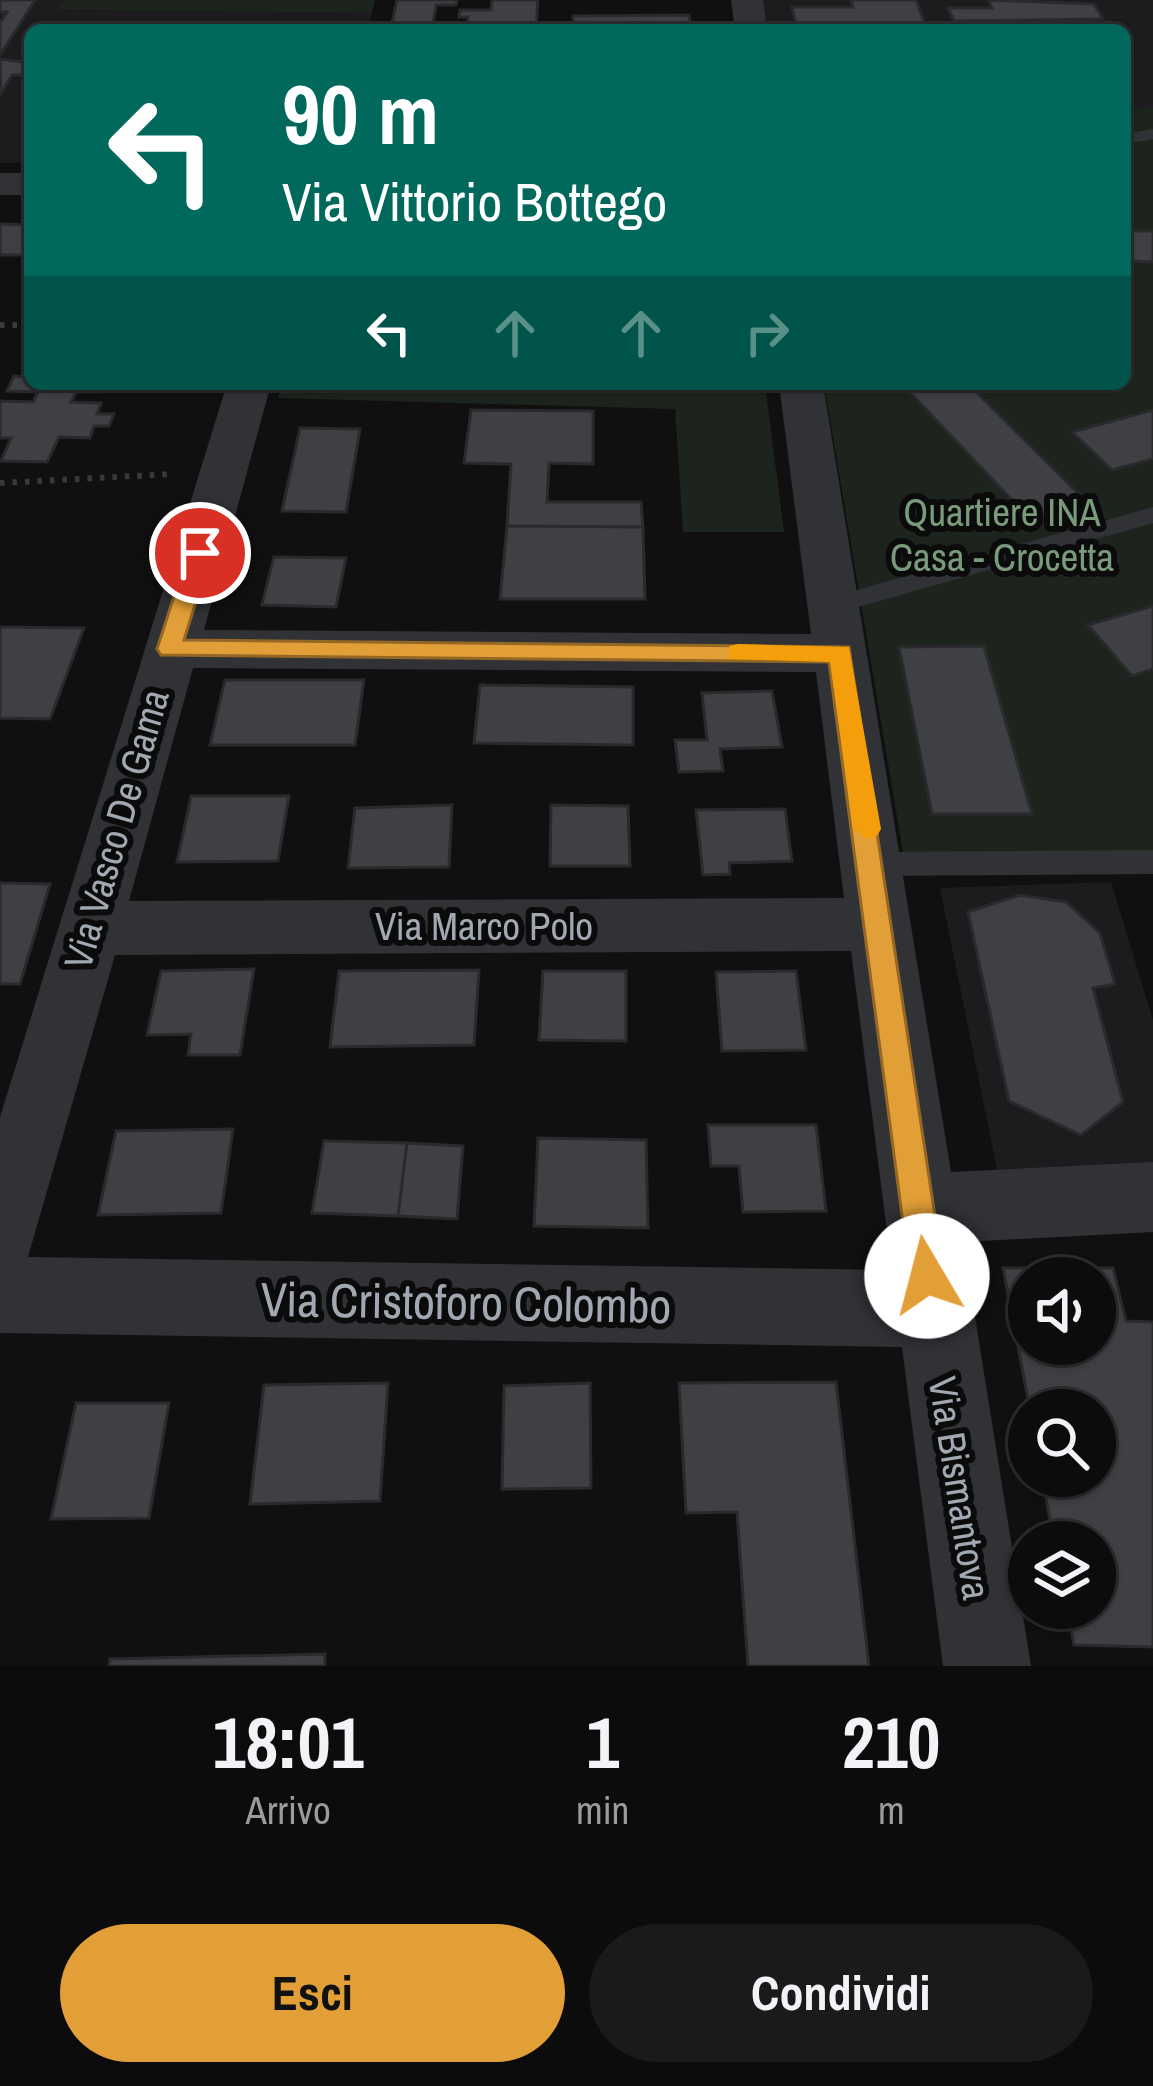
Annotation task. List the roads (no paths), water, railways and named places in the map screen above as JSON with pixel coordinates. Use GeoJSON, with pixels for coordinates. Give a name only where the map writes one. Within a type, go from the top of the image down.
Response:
{"type":"FeatureCollection","features":[{"type":"Feature","properties":{"kind":"street","name":"Via Vasco De Gama"},"geometry":{"type":"LineString","coordinates":[[0,1237],[247,390]]}},
{"type":"Feature","properties":{"kind":"street","name":"Via Bismantova"},"geometry":{"type":"LineString","coordinates":[[802,390],[987,1666]]}},
{"type":"Feature","properties":{"kind":"street"},"geometry":{"type":"LineString","coordinates":[[169,649],[837,629]]}},
{"type":"Feature","properties":{"kind":"street","name":"Via Marco Polo"},"geometry":{"type":"LineString","coordinates":[[87,928],[877,894]]}},
{"type":"Feature","properties":{"kind":"street","name":"Via Vasco De Gama"},"geometry":{"type":"LineString","coordinates":[[0,1132],[47,1068]]}},
{"type":"Feature","properties":{"kind":"street"},"geometry":{"type":"LineString","coordinates":[[918,1209],[1153,1197]]}},
{"type":"Feature","properties":{"kind":"street","name":"Via Cristoforo Colombo"},"geometry":{"type":"LineString","coordinates":[[0,1295],[932,1309]]}},
{"type":"Feature","properties":{"kind":"lane"},"geometry":{"type":"LineString","coordinates":[[837,629],[1153,514]]}},
{"type":"Feature","properties":{"kind":"lane"},"geometry":{"type":"LineString","coordinates":[[877,894],[1153,862]]}},
{"type":"Feature","properties":{"kind":"park label","name":"Quartiere INA Casa - Crocetta"},"geometry":{"type":"Point","coordinates":[1002,534]}}]}
